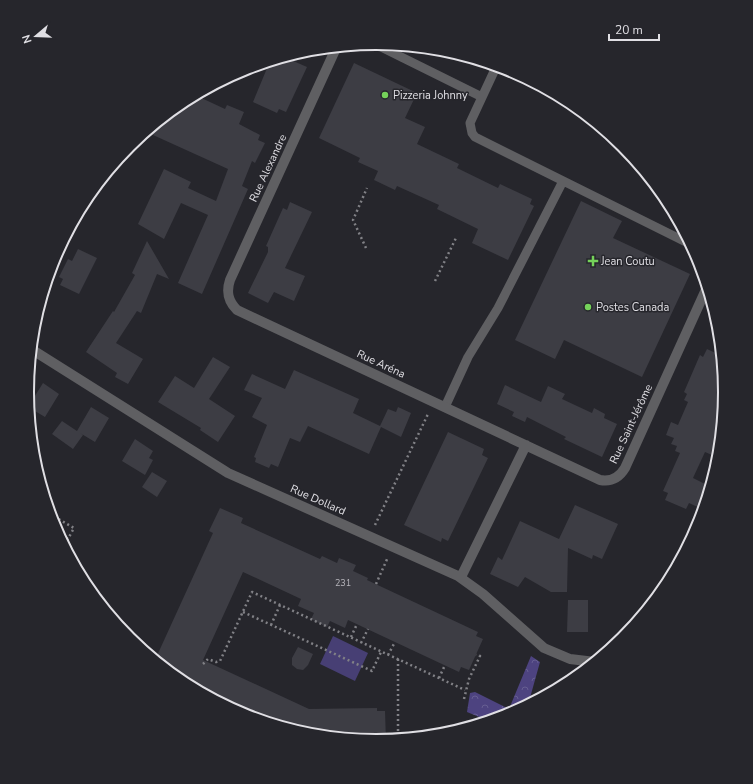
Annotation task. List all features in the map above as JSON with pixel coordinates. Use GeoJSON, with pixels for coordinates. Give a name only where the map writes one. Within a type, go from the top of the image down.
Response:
{"type":"FeatureCollection","features":[{"type":"Feature","properties":{"kind":"street","name":"Rue Alexandre"},"geometry":{"type":"LineString","coordinates":[[229,300],[227,294],[230,280],[334,52]]}},
{"type":"Feature","properties":{"kind":"street","name":"Rue Saint-Jérôme"},"geometry":{"type":"LineString","coordinates":[[526,445],[600,480],[611,480],[617,478],[624,468],[704,294]]}},
{"type":"Feature","properties":{"kind":"street","name":"Rue Aréna"},"geometry":{"type":"LineString","coordinates":[[229,300],[237,310],[244,314],[526,445]]}},
{"type":"Feature","properties":{"kind":"street","name":"Rue Dollard"},"geometry":{"type":"LineString","coordinates":[[37,352],[220,468],[461,578],[484,594],[544,648],[561,657],[589,661]]}},
{"type":"Feature","properties":{"kind":"street"},"geometry":{"type":"LineString","coordinates":[[461,578],[526,445]]}},
{"type":"Feature","properties":{"kind":"lane"},"geometry":{"type":"LineString","coordinates":[[387,50],[482,97]]}},
{"type":"Feature","properties":{"kind":"lane"},"geometry":{"type":"LineString","coordinates":[[494,71],[470,123],[472,133],[475,137],[684,241]]}},
{"type":"Feature","properties":{"kind":"lane"},"geometry":{"type":"LineString","coordinates":[[445,407],[468,357],[498,308],[563,181]]}},
{"type":"Feature","properties":{"kind":"path"},"geometry":{"type":"LineString","coordinates":[[366,248],[353,220],[367,188]]}},
{"type":"Feature","properties":{"kind":"path"},"geometry":{"type":"LineString","coordinates":[[435,281],[456,238]]}},
{"type":"Feature","properties":{"kind":"path"},"geometry":{"type":"LineString","coordinates":[[369,536],[433,402]]}},
{"type":"Feature","properties":{"kind":"path"},"geometry":{"type":"LineString","coordinates":[[58,519],[74,528],[68,539]]}},
{"type":"Feature","properties":{"kind":"path"},"geometry":{"type":"LineString","coordinates":[[376,584],[392,546]]}},
{"type":"Feature","properties":{"kind":"path"},"geometry":{"type":"LineString","coordinates":[[203,664],[208,659],[216,662],[220,661],[252,592],[466,690]]}},
{"type":"Feature","properties":{"kind":"path"},"geometry":{"type":"LineString","coordinates":[[271,624],[280,605]]}},
{"type":"Feature","properties":{"kind":"path"},"geometry":{"type":"LineString","coordinates":[[243,612],[372,671],[381,652]]}},
{"type":"Feature","properties":{"kind":"path"},"geometry":{"type":"LineString","coordinates":[[351,637],[357,624]]}},
{"type":"Feature","properties":{"kind":"path"},"geometry":{"type":"LineString","coordinates":[[361,642],[368,630]]}},
{"type":"Feature","properties":{"kind":"path"},"geometry":{"type":"LineString","coordinates":[[388,655],[395,642]]}},
{"type":"Feature","properties":{"kind":"path"},"geometry":{"type":"LineString","coordinates":[[464,699],[466,690],[480,656],[476,654]]}},
{"type":"Feature","properties":{"kind":"path"},"geometry":{"type":"LineString","coordinates":[[398,659],[398,734]]}},
{"type":"Feature","properties":{"kind":"path"},"geometry":{"type":"LineString","coordinates":[[439,678],[445,665]]}},
{"type":"Feature","properties":{"kind":"green space"},"geometry":{"type":"Polygon","coordinates":[[[531,656],[540,662],[530,698],[510,707],[531,656]]]}},
{"type":"Feature","properties":{"kind":"green space"},"geometry":{"type":"Polygon","coordinates":[[[475,692],[507,708],[481,718],[467,712],[470,693],[475,692]]]}},
{"type":"Feature","properties":{"kind":"shaded area"},"geometry":{"type":"Polygon","coordinates":[[[333,636],[368,653],[355,681],[320,664],[333,636]]]}},
{"type":"Feature","properties":{"kind":"building"},"geometry":{"type":"Polygon","coordinates":[[[291,60],[307,67],[286,112],[279,109],[277,113],[253,102],[267,68],[291,60]]]}},
{"type":"Feature","properties":{"kind":"building"},"geometry":{"type":"Polygon","coordinates":[[[354,63],[417,93],[405,118],[425,127],[417,144],[459,164],[457,168],[498,188],[500,184],[532,199],[530,204],[534,206],[508,260],[472,243],[478,229],[437,209],[439,205],[397,186],[395,190],[374,180],[378,171],[358,162],[360,158],[319,138],[354,63]]]}},
{"type":"Feature","properties":{"kind":"building"},"geometry":{"type":"Polygon","coordinates":[[[201,98],[225,109],[227,105],[244,112],[239,124],[260,135],[258,140],[265,143],[255,163],[252,161],[242,186],[248,189],[202,294],[178,283],[208,215],[181,203],[164,239],[138,224],[164,169],[191,182],[188,188],[216,201],[228,169],[153,135],[155,130],[168,120],[201,98]]]}},
{"type":"Feature","properties":{"kind":"building"},"geometry":{"type":"Polygon","coordinates":[[[581,201],[622,221],[613,238],[690,274],[642,377],[564,340],[555,359],[515,340],[581,201]]]}},
{"type":"Feature","properties":{"kind":"building"},"geometry":{"type":"Polygon","coordinates":[[[290,202],[312,212],[285,268],[305,276],[294,301],[274,292],[268,303],[248,293],[268,252],[268,247],[266,246],[283,208],[287,210],[290,202]]]}},
{"type":"Feature","properties":{"kind":"building"},"geometry":{"type":"Polygon","coordinates":[[[147,241],[169,279],[157,274],[141,313],[137,311],[116,343],[143,359],[128,384],[115,377],[117,373],[86,352],[113,311],[114,312],[135,275],[132,273],[147,241]]]}},
{"type":"Feature","properties":{"kind":"building"},"geometry":{"type":"Polygon","coordinates":[[[78,249],[97,258],[79,294],[60,285],[63,279],[59,277],[68,259],[72,261],[78,249]]]}},
{"type":"Feature","properties":{"kind":"building"},"geometry":{"type":"Polygon","coordinates":[[[707,349],[717,353],[719,392],[716,437],[713,455],[705,452],[693,478],[706,484],[699,508],[689,503],[686,509],[665,500],[668,493],[663,491],[680,453],[675,451],[677,446],[671,444],[674,438],[666,435],[671,422],[678,425],[688,402],[684,400],[687,394],[684,392],[700,355],[703,357],[707,349]]]}},
{"type":"Feature","properties":{"kind":"building"},"geometry":{"type":"Polygon","coordinates":[[[213,357],[230,367],[209,399],[235,416],[218,442],[200,430],[201,428],[158,402],[175,376],[194,388],[213,357]]]}},
{"type":"Feature","properties":{"kind":"building"},"geometry":{"type":"Polygon","coordinates":[[[294,370],[359,399],[353,413],[380,426],[388,409],[396,412],[398,407],[411,413],[401,437],[381,427],[369,454],[308,426],[300,442],[290,438],[278,467],[271,464],[269,468],[255,462],[256,458],[254,457],[267,425],[252,417],[262,398],[244,390],[252,374],[285,389],[294,370]]]}},
{"type":"Feature","properties":{"kind":"building"},"geometry":{"type":"Polygon","coordinates":[[[43,383],[59,394],[45,417],[35,411],[34,397],[43,383]]]}},
{"type":"Feature","properties":{"kind":"building"},"geometry":{"type":"Polygon","coordinates":[[[505,385],[541,402],[548,386],[565,394],[562,399],[592,413],[594,408],[605,414],[604,418],[617,424],[602,457],[564,439],[566,437],[527,417],[525,422],[512,416],[514,412],[497,404],[505,385]]]}},
{"type":"Feature","properties":{"kind":"building"},"geometry":{"type":"Polygon","coordinates":[[[91,407],[109,418],[95,442],[80,433],[83,435],[73,449],[52,434],[62,421],[77,431],[91,407]]]}},
{"type":"Feature","properties":{"kind":"building"},"geometry":{"type":"Polygon","coordinates":[[[448,432],[484,449],[482,455],[488,458],[448,541],[442,538],[441,542],[404,525],[448,432]]]}},
{"type":"Feature","properties":{"kind":"building"},"geometry":{"type":"Polygon","coordinates":[[[135,439],[153,451],[149,458],[153,460],[145,475],[122,461],[135,439]]]}},
{"type":"Feature","properties":{"kind":"building"},"geometry":{"type":"Polygon","coordinates":[[[152,472],[167,481],[157,497],[142,487],[152,472]]]}},
{"type":"Feature","properties":{"kind":"building"},"geometry":{"type":"Polygon","coordinates":[[[575,505],[618,524],[602,559],[593,555],[592,559],[568,548],[567,592],[551,592],[525,577],[518,587],[490,574],[498,557],[502,560],[520,521],[559,539],[575,505]]]}},
{"type":"Feature","properties":{"kind":"building"},"geometry":{"type":"Polygon","coordinates":[[[220,508],[243,518],[241,523],[320,559],[322,556],[337,563],[339,558],[356,565],[353,571],[368,578],[367,580],[478,632],[476,636],[483,639],[469,670],[461,667],[459,672],[348,620],[345,628],[330,621],[327,627],[311,619],[314,613],[298,606],[301,599],[243,572],[203,660],[309,709],[377,708],[377,711],[385,711],[386,734],[332,732],[288,723],[245,708],[205,689],[186,677],[157,655],[213,533],[209,531],[220,508]]]}},
{"type":"Feature","properties":{"kind":"building"},"geometry":{"type":"Polygon","coordinates":[[[568,600],[588,600],[588,632],[567,632],[568,600]]]}},
{"type":"Feature","properties":{"kind":"building"},"geometry":{"type":"Polygon","coordinates":[[[298,647],[313,654],[308,665],[303,670],[297,669],[292,665],[292,658],[298,647]]]}},
{"type":"Feature","properties":{"kind":"place","name":"Pizzeria Johnny"},"geometry":{"type":"Point","coordinates":[385,95]}},
{"type":"Feature","properties":{"kind":"place","name":"Jean Coutu"},"geometry":{"type":"Point","coordinates":[593,261]}},
{"type":"Feature","properties":{"kind":"place","name":"Postes Canada"},"geometry":{"type":"Point","coordinates":[588,307]}}]}
